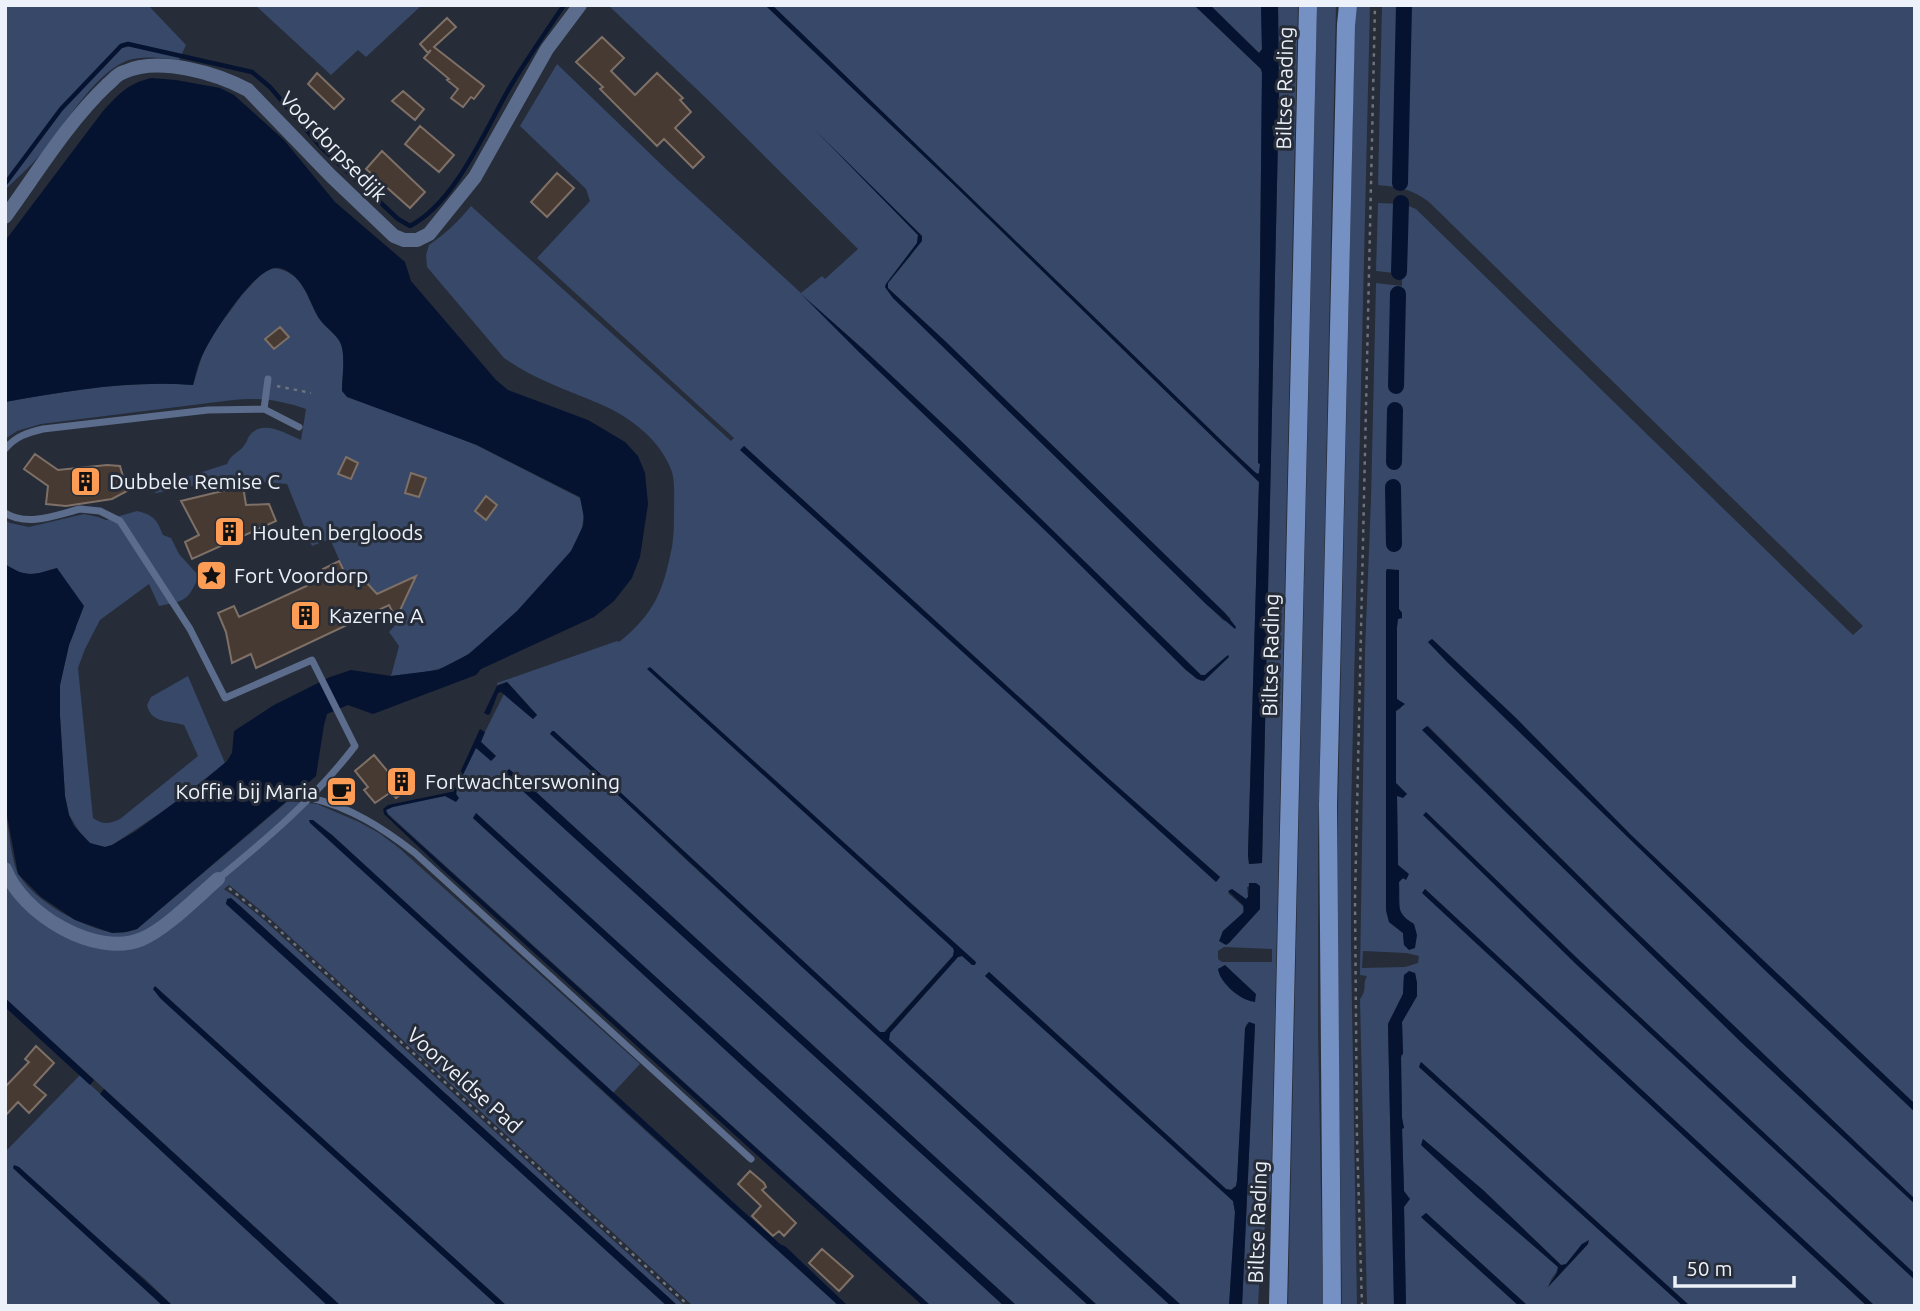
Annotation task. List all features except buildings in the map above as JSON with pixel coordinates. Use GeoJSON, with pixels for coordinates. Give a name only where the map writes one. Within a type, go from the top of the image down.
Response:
{"type":"FeatureCollection","features":[{"type":"Feature","properties":{"kind":"main road","name":"Biltse Rading"},"geometry":{"type":"LineString","coordinates":[[1278,1306],[1308,5]]}},
{"type":"Feature","properties":{"kind":"main road"},"geometry":{"type":"LineString","coordinates":[[1332,1306],[1328,806],[1346,25],[1349,5]]}},
{"type":"Feature","properties":{"kind":"street","name":"Voordorpsedijk"},"geometry":{"type":"LineString","coordinates":[[5,217],[90,102],[120,73],[137,67],[165,66],[203,72],[232,81],[248,90],[331,176],[394,236],[404,240],[417,240],[429,234],[475,177],[547,49],[580,5]]}},
{"type":"Feature","properties":{"kind":"street"},"geometry":{"type":"LineString","coordinates":[[5,869],[26,900],[55,923],[72,933],[114,944],[135,942],[150,935],[218,879]]}},
{"type":"Feature","properties":{"kind":"lane"},"geometry":{"type":"LineString","coordinates":[[264,410],[268,379]]}},
{"type":"Feature","properties":{"kind":"lane"},"geometry":{"type":"LineString","coordinates":[[5,449],[24,433],[43,429],[208,410],[264,410],[299,427]]}},
{"type":"Feature","properties":{"kind":"lane"},"geometry":{"type":"LineString","coordinates":[[5,513],[14,518],[31,520],[89,509],[100,511],[120,521],[190,629],[225,698],[312,660],[355,746],[311,798],[218,879]]}},
{"type":"Feature","properties":{"kind":"lane"},"geometry":{"type":"LineString","coordinates":[[311,798],[330,802],[372,822],[415,853],[751,1158]]}},
{"type":"Feature","properties":{"kind":"path"},"geometry":{"type":"LineString","coordinates":[[1362,1306],[1357,1138],[1355,899],[1376,5]]}},
{"type":"Feature","properties":{"kind":"path"},"geometry":{"type":"LineString","coordinates":[[290,388],[311,393]]}},
{"type":"Feature","properties":{"kind":"path","name":"Voorveldse Pad"},"geometry":{"type":"LineString","coordinates":[[218,879],[267,919],[689,1306]]}},
{"type":"Feature","properties":{"kind":"shaded area"},"geometry":{"type":"Polygon","coordinates":[[[5,5],[148,5],[186,45],[179,60],[139,58],[113,68],[90,90],[40,155],[5,190],[5,5]]]}},
{"type":"Feature","properties":{"kind":"shaded area"},"geometry":{"type":"Polygon","coordinates":[[[255,5],[422,5],[366,57],[358,50],[331,75],[255,5]]]}},
{"type":"Feature","properties":{"kind":"shaded area"},"geometry":{"type":"Polygon","coordinates":[[[608,5],[765,5],[1259,482],[1248,855],[1249,864],[1262,863],[1279,93],[1278,5],[1298,5],[1271,1190],[1261,1251],[1258,1306],[1242,1306],[1255,1025],[1249,1022],[1246,1025],[1237,1181],[1231,1190],[1226,1189],[989,972],[985,976],[1233,1201],[1235,1212],[1229,1306],[1182,1306],[889,1040],[890,1033],[958,957],[962,956],[976,964],[647,669],[953,948],[953,956],[884,1032],[880,1032],[553,731],[681,855],[1171,1306],[1098,1306],[536,792],[505,774],[1089,1306],[1017,1306],[476,814],[473,818],[1004,1306],[931,1306],[386,812],[393,806],[445,796],[456,801],[457,787],[476,747],[485,755],[496,756],[481,740],[504,694],[533,719],[537,715],[507,682],[497,683],[619,642],[641,621],[656,600],[669,563],[674,533],[672,472],[667,460],[652,440],[633,423],[611,409],[538,378],[504,358],[427,267],[429,245],[471,206],[731,441],[734,438],[537,258],[590,201],[586,189],[520,126],[557,64],[801,293],[822,276],[825,279],[858,249],[608,5]],[[836,151],[918,235],[917,243],[886,284],[885,287],[893,298],[1224,621],[1231,619],[887,288],[922,236],[836,151]],[[811,303],[1186,670],[1201,681],[1228,655],[1205,675],[1201,675],[960,440],[811,303]],[[744,446],[741,450],[1217,881],[1220,877],[744,446]],[[1260,886],[1247,887],[1246,899],[1232,889],[1228,893],[1244,907],[1242,915],[1222,932],[1229,943],[1260,909],[1260,886]],[[1224,947],[1218,951],[1218,959],[1222,962],[1272,962],[1272,949],[1224,947]]]}},
{"type":"Feature","properties":{"kind":"shaded area"},"geometry":{"type":"Polygon","coordinates":[[[765,5],[772,5],[1257,474],[1260,464],[1262,73],[1261,69],[1194,5],[1210,5],[1259,53],[1262,49],[1261,5],[1278,5],[1279,93],[1262,863],[1249,864],[1248,855],[1259,482],[765,5]]]}},
{"type":"Feature","properties":{"kind":"shaded area"},"geometry":{"type":"Polygon","coordinates":[[[772,5],[1194,5],[1261,69],[1259,474],[1226,445],[772,5]]]}},
{"type":"Feature","properties":{"kind":"shaded area"},"geometry":{"type":"Polygon","coordinates":[[[1210,5],[1261,5],[1262,52],[1259,53],[1210,5]]]}},
{"type":"Feature","properties":{"kind":"shaded area"},"geometry":{"type":"Polygon","coordinates":[[[1317,5],[1336,5],[1318,845],[1323,1306],[1288,1306],[1317,5]]]}},
{"type":"Feature","properties":{"kind":"shaded area"},"geometry":{"type":"Polygon","coordinates":[[[1355,5],[1370,5],[1351,813],[1357,1306],[1342,1306],[1338,807],[1355,5]]]}},
{"type":"Feature","properties":{"kind":"shaded area"},"geometry":{"type":"Polygon","coordinates":[[[1382,5],[1915,5],[1915,1104],[1631,835],[1516,718],[1432,639],[1428,642],[1915,1112],[1915,1199],[1615,912],[1428,726],[1423,730],[1742,1043],[1915,1204],[1915,1274],[1580,961],[1426,812],[1577,965],[1915,1280],[1915,1306],[1875,1306],[1425,889],[1423,893],[1867,1306],[1690,1306],[1421,1062],[1419,1067],[1683,1306],[1528,1306],[1426,1213],[1422,1218],[1519,1306],[1406,1306],[1406,1195],[1401,1058],[1402,1022],[1417,996],[1415,973],[1404,975],[1403,994],[1388,1024],[1394,1306],[1367,1306],[1360,999],[1367,976],[1360,975],[1365,650],[1376,283],[1402,286],[1402,274],[1376,271],[1378,203],[1404,204],[1416,209],[1853,635],[1863,626],[1429,202],[1405,189],[1378,185],[1382,5]],[[1386,571],[1386,910],[1389,922],[1403,933],[1404,945],[1414,924],[1400,913],[1399,882],[1403,878],[1406,879],[1408,874],[1398,865],[1397,796],[1407,794],[1396,783],[1396,711],[1401,708],[1397,699],[1397,627],[1402,613],[1386,571]],[[1363,951],[1362,968],[1405,967],[1418,963],[1419,956],[1363,951]],[[1423,1139],[1422,1145],[1558,1267],[1549,1286],[1588,1244],[1582,1244],[1566,1265],[1561,1265],[1483,1190],[1423,1139]]]}},
{"type":"Feature","properties":{"kind":"shaded area"},"geometry":{"type":"Polygon","coordinates":[[[151,78],[220,88],[234,95],[284,140],[335,202],[405,262],[411,281],[496,380],[508,390],[588,420],[625,442],[638,456],[645,473],[648,504],[640,557],[632,578],[614,601],[594,617],[481,669],[476,675],[373,714],[348,705],[327,714],[316,776],[137,929],[112,933],[75,920],[41,897],[18,874],[5,805],[5,564],[19,572],[30,574],[57,568],[84,606],[69,645],[60,685],[65,796],[74,826],[90,843],[105,847],[136,831],[201,783],[227,761],[232,753],[234,731],[274,705],[330,677],[351,670],[391,676],[438,670],[469,654],[517,611],[571,551],[583,526],[584,517],[580,497],[477,445],[347,397],[342,391],[343,359],[340,342],[318,317],[299,280],[280,268],[270,269],[260,276],[236,302],[203,354],[193,385],[122,385],[5,402],[5,241],[103,111],[129,87],[151,78]]]}},
{"type":"Feature","properties":{"kind":"shaded area"},"geometry":{"type":"Polygon","coordinates":[[[815,130],[922,236],[922,241],[888,283],[888,288],[1225,613],[1235,629],[1207,605],[893,298],[885,287],[886,284],[917,243],[918,235],[815,130]]]}},
{"type":"Feature","properties":{"kind":"shaded area"},"geometry":{"type":"Polygon","coordinates":[[[272,268],[283,270],[298,281],[321,321],[340,342],[343,359],[342,391],[476,445],[580,498],[582,528],[570,553],[522,607],[454,663],[439,669],[391,676],[399,646],[389,632],[397,623],[396,619],[415,577],[377,594],[355,570],[346,575],[330,539],[312,546],[287,484],[225,479],[157,493],[146,490],[227,464],[250,435],[261,428],[275,429],[301,440],[306,409],[270,400],[233,400],[41,424],[17,431],[5,439],[5,402],[122,385],[193,385],[202,356],[213,334],[242,295],[262,273],[272,268]]]}},
{"type":"Feature","properties":{"kind":"shaded area"},"geometry":{"type":"Polygon","coordinates":[[[801,294],[960,440],[1201,675],[1205,675],[1228,655],[1229,657],[1204,681],[1186,670],[801,294]]]}},
{"type":"Feature","properties":{"kind":"shaded area"},"geometry":{"type":"Polygon","coordinates":[[[744,446],[1220,877],[1216,882],[740,450],[744,446]]]}},
{"type":"Feature","properties":{"kind":"shaded area"},"geometry":{"type":"Polygon","coordinates":[[[137,511],[154,519],[163,535],[171,538],[179,554],[199,576],[192,591],[185,598],[159,606],[149,584],[100,620],[85,649],[78,668],[93,818],[106,823],[120,819],[198,756],[184,725],[157,718],[152,715],[147,705],[151,697],[188,676],[225,763],[168,808],[105,847],[90,843],[82,836],[69,815],[65,796],[60,685],[69,645],[76,628],[57,568],[30,574],[19,572],[5,564],[5,520],[29,527],[84,514],[106,520],[137,511]]]}},
{"type":"Feature","properties":{"kind":"shaded area"},"geometry":{"type":"Polygon","coordinates":[[[1387,569],[1399,570],[1399,609],[1402,613],[1397,627],[1397,699],[1405,704],[1396,711],[1396,783],[1407,794],[1403,798],[1397,796],[1398,865],[1409,874],[1406,880],[1403,878],[1399,882],[1399,907],[1403,915],[1414,924],[1417,935],[1415,948],[1409,950],[1404,945],[1403,933],[1389,922],[1386,910],[1387,569]]]}},
{"type":"Feature","properties":{"kind":"shaded area"},"geometry":{"type":"Polygon","coordinates":[[[1432,639],[1516,718],[1631,835],[1915,1104],[1915,1112],[1447,662],[1428,642],[1432,639]]]}},
{"type":"Feature","properties":{"kind":"shaded area"},"geometry":{"type":"Polygon","coordinates":[[[650,667],[976,962],[972,965],[962,956],[958,957],[890,1033],[889,1040],[1182,1306],[1171,1306],[550,734],[554,731],[880,1032],[885,1032],[953,956],[953,948],[647,669],[650,667]]]}},
{"type":"Feature","properties":{"kind":"shaded area"},"geometry":{"type":"Polygon","coordinates":[[[507,682],[537,715],[533,719],[501,692],[498,693],[490,714],[484,713],[497,686],[507,682]]]}},
{"type":"Feature","properties":{"kind":"shaded area"},"geometry":{"type":"Polygon","coordinates":[[[1427,726],[1615,912],[1915,1199],[1915,1204],[1742,1043],[1422,730],[1427,726]]]}},
{"type":"Feature","properties":{"kind":"shaded area"},"geometry":{"type":"Polygon","coordinates":[[[480,729],[485,732],[481,742],[496,756],[491,761],[476,748],[457,787],[456,794],[459,798],[456,802],[445,796],[393,807],[386,810],[388,815],[931,1306],[923,1306],[384,814],[383,809],[388,805],[451,792],[480,729]]]}},
{"type":"Feature","properties":{"kind":"shaded area"},"geometry":{"type":"Polygon","coordinates":[[[509,769],[1098,1306],[1089,1306],[514,783],[505,773],[509,769]]]}},
{"type":"Feature","properties":{"kind":"shaded area"},"geometry":{"type":"Polygon","coordinates":[[[288,801],[317,804],[379,833],[640,1064],[613,1093],[332,835],[309,821],[839,1306],[693,1306],[264,913],[229,885],[224,889],[263,919],[685,1306],[678,1306],[239,905],[225,902],[667,1306],[507,1306],[160,998],[498,1306],[341,1306],[5,998],[5,806],[16,869],[27,885],[47,903],[73,918],[98,929],[117,933],[137,929],[288,801]]]}},
{"type":"Feature","properties":{"kind":"shaded area"},"geometry":{"type":"Polygon","coordinates":[[[1426,812],[1580,961],[1915,1274],[1915,1280],[1577,965],[1423,815],[1426,812]]]}},
{"type":"Feature","properties":{"kind":"shaded area"},"geometry":{"type":"Polygon","coordinates":[[[476,813],[1017,1306],[1004,1306],[473,818],[476,813]]]}},
{"type":"Feature","properties":{"kind":"shaded area"},"geometry":{"type":"Polygon","coordinates":[[[309,820],[313,820],[332,835],[848,1306],[839,1306],[309,820]]]}},
{"type":"Feature","properties":{"kind":"shaded area"},"geometry":{"type":"Polygon","coordinates":[[[1249,883],[1260,886],[1260,909],[1226,945],[1219,941],[1223,931],[1244,912],[1243,905],[1228,891],[1232,889],[1246,899],[1249,883]]]}},
{"type":"Feature","properties":{"kind":"shaded area"},"geometry":{"type":"Polygon","coordinates":[[[1425,889],[1875,1306],[1867,1306],[1422,893],[1425,889]]]}},
{"type":"Feature","properties":{"kind":"shaded area"},"geometry":{"type":"Polygon","coordinates":[[[231,898],[678,1306],[667,1306],[226,904],[227,899],[231,898]]]}},
{"type":"Feature","properties":{"kind":"shaded area"},"geometry":{"type":"Polygon","coordinates":[[[1225,965],[1256,994],[1255,1002],[1238,995],[1227,985],[1218,969],[1225,965]]]}},
{"type":"Feature","properties":{"kind":"shaded area"},"geometry":{"type":"Polygon","coordinates":[[[1409,971],[1415,973],[1417,996],[1402,1022],[1404,1191],[1410,1199],[1404,1207],[1406,1306],[1394,1306],[1388,1024],[1403,994],[1404,975],[1409,971]]]}},
{"type":"Feature","properties":{"kind":"shaded area"},"geometry":{"type":"Polygon","coordinates":[[[989,972],[1226,1189],[1231,1190],[1237,1181],[1245,1028],[1249,1022],[1255,1024],[1242,1306],[1229,1306],[1235,1212],[1233,1201],[985,976],[989,972]]]}},
{"type":"Feature","properties":{"kind":"shaded area"},"geometry":{"type":"Polygon","coordinates":[[[155,986],[507,1306],[498,1306],[160,998],[153,989],[155,986]]]}},
{"type":"Feature","properties":{"kind":"shaded area"},"geometry":{"type":"Polygon","coordinates":[[[5,998],[94,1080],[90,1085],[5,1007],[5,998]]]}},
{"type":"Feature","properties":{"kind":"shaded area"},"geometry":{"type":"Polygon","coordinates":[[[1421,1062],[1690,1306],[1683,1306],[1419,1067],[1421,1062]]]}},
{"type":"Feature","properties":{"kind":"shaded area"},"geometry":{"type":"Polygon","coordinates":[[[80,1075],[328,1306],[173,1306],[145,1279],[15,1170],[163,1306],[5,1306],[5,1152],[80,1075]]]}},
{"type":"Feature","properties":{"kind":"shaded area"},"geometry":{"type":"Polygon","coordinates":[[[104,1089],[341,1306],[328,1306],[100,1094],[104,1089]]]}},
{"type":"Feature","properties":{"kind":"shaded area"},"geometry":{"type":"Polygon","coordinates":[[[1423,1139],[1483,1190],[1561,1265],[1566,1264],[1582,1244],[1589,1240],[1588,1244],[1547,1288],[1558,1267],[1421,1145],[1423,1139]]]}},
{"type":"Feature","properties":{"kind":"shaded area"},"geometry":{"type":"Polygon","coordinates":[[[14,1165],[173,1306],[163,1306],[15,1170],[14,1165]]]}},
{"type":"Feature","properties":{"kind":"shaded area"},"geometry":{"type":"Polygon","coordinates":[[[1426,1213],[1528,1306],[1519,1306],[1421,1217],[1426,1213]]]}},
{"type":"Feature","properties":{"kind":"waterway"},"geometry":{"type":"LineString","coordinates":[[5,184],[61,109],[121,46],[128,44],[252,72],[270,87],[321,147],[398,219],[410,226],[442,200],[455,183],[480,144],[510,87],[564,5]]}},
{"type":"Feature","properties":{"kind":"waterway"},"geometry":{"type":"LineString","coordinates":[[1400,183],[1404,5]]}},
{"type":"Feature","properties":{"kind":"waterway"},"geometry":{"type":"LineString","coordinates":[[1399,272],[1401,203]]}},
{"type":"Feature","properties":{"kind":"waterway"},"geometry":{"type":"LineString","coordinates":[[1396,386],[1398,294]]}},
{"type":"Feature","properties":{"kind":"waterway"},"geometry":{"type":"LineString","coordinates":[[1394,462],[1395,410]]}},
{"type":"Feature","properties":{"kind":"waterway"},"geometry":{"type":"LineString","coordinates":[[1393,487],[1394,544]]}},
{"type":"Feature","properties":{"kind":"place","name":"Dubbele Remise C"},"geometry":{"type":"Point","coordinates":[86,481]}},
{"type":"Feature","properties":{"kind":"place","name":"Houten bergloods"},"geometry":{"type":"Point","coordinates":[229,532]}},
{"type":"Feature","properties":{"kind":"place","name":"Fort Voordorp"},"geometry":{"type":"Point","coordinates":[211,575]}},
{"type":"Feature","properties":{"kind":"place","name":"Kazerne A"},"geometry":{"type":"Point","coordinates":[306,615]}},
{"type":"Feature","properties":{"kind":"place","name":"Fortwachterswoning"},"geometry":{"type":"Point","coordinates":[402,781]}},
{"type":"Feature","properties":{"kind":"place","name":"Koffie bij Maria"},"geometry":{"type":"Point","coordinates":[341,791]}}]}
